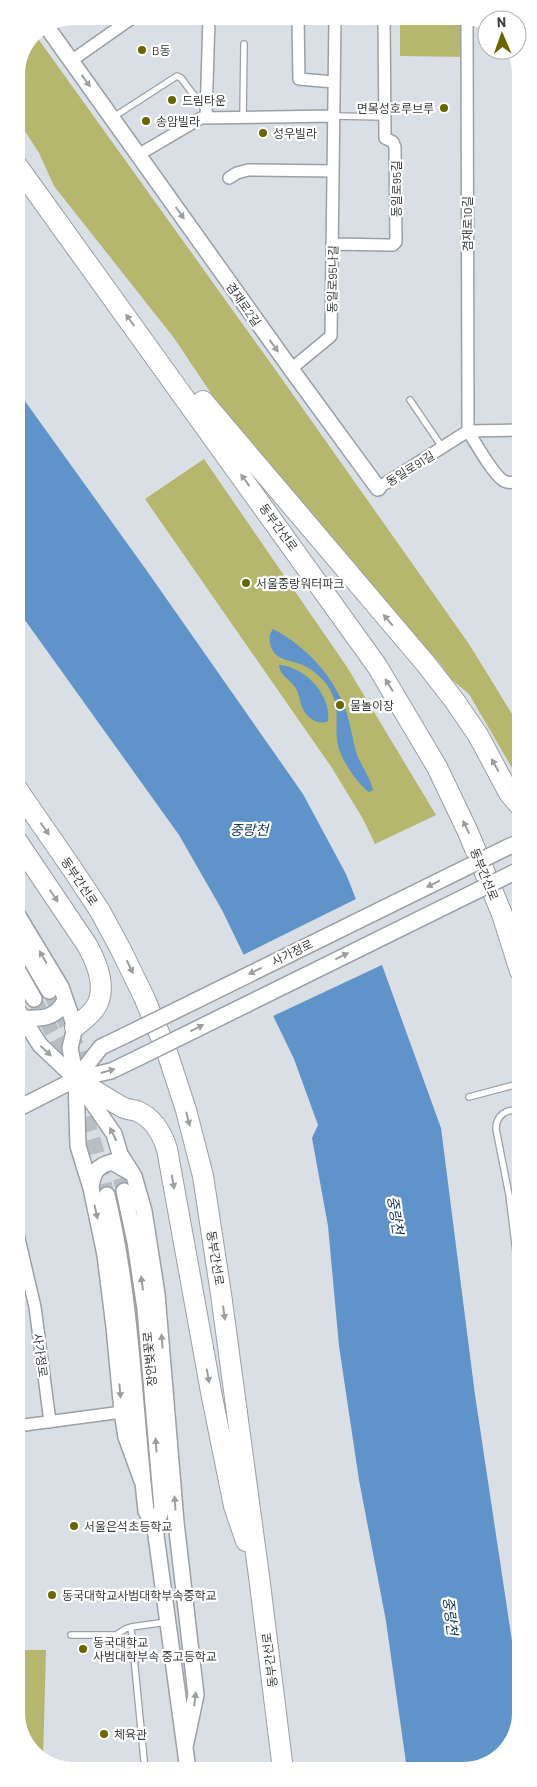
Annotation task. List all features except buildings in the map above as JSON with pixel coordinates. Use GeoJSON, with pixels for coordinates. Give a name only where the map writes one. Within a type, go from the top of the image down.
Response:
{"type":"FeatureCollection","features":[{"type":"Feature","properties":{"kind":"highway","name":"동부간선로"},"geometry":{"type":"LineString","coordinates":[[25,176],[348,623],[409,717],[437,767],[468,832],[502,914],[512,946]]}},
{"type":"Feature","properties":{"kind":"highway"},"geometry":{"type":"LineString","coordinates":[[152,351],[201,399],[426,664],[478,735],[512,797]]}},
{"type":"Feature","properties":{"kind":"highway","name":"동부간선로"},"geometry":{"type":"LineString","coordinates":[[25,801],[100,911],[120,948],[144,997],[167,1052],[186,1110],[203,1176],[221,1294],[260,1584],[281,1762]]}},
{"type":"Feature","properties":{"kind":"highway"},"geometry":{"type":"LineString","coordinates":[[25,853],[87,945],[99,971],[101,984],[98,1004],[94,1011],[75,1027]]}},
{"type":"Feature","properties":{"kind":"highway"},"geometry":{"type":"LineString","coordinates":[[76,1078],[125,1109],[131,1109],[144,1115],[158,1128],[164,1138],[234,1506],[260,1584]]}},
{"type":"Feature","properties":{"kind":"main road","name":"겸재로2길"},"geometry":{"type":"LineString","coordinates":[[50,31],[378,488]]}},
{"type":"Feature","properties":{"kind":"main road","name":"사가정로"},"geometry":{"type":"LineString","coordinates":[[76,1078],[101,1047],[512,846]]}},
{"type":"Feature","properties":{"kind":"main road","name":"사가정로"},"geometry":{"type":"LineString","coordinates":[[25,1105],[76,1078],[111,1071],[512,874]]}},
{"type":"Feature","properties":{"kind":"main road"},"geometry":{"type":"LineString","coordinates":[[25,927],[61,987],[75,1027],[70,1048],[76,1078],[78,1146],[91,1188],[107,1272],[126,1437],[142,1481]]}},
{"type":"Feature","properties":{"kind":"main road"},"geometry":{"type":"LineString","coordinates":[[25,950],[49,991]]}},
{"type":"Feature","properties":{"kind":"main road"},"geometry":{"type":"LineString","coordinates":[[25,983],[34,999]]}},
{"type":"Feature","properties":{"kind":"main road"},"geometry":{"type":"LineString","coordinates":[[25,1015],[41,1019],[49,1017],[60,1009],[65,1000]]}},
{"type":"Feature","properties":{"kind":"main road"},"geometry":{"type":"LineString","coordinates":[[25,1022],[40,1045],[76,1078],[114,1134],[120,1154],[134,1176],[144,1212],[158,1294],[176,1522],[196,1695],[186,1747]]}},
{"type":"Feature","properties":{"kind":"main road"},"geometry":{"type":"LineString","coordinates":[[91,1188],[93,1174],[104,1164],[112,1162],[134,1176]]}},
{"type":"Feature","properties":{"kind":"main road","name":"장안벚꽃로"},"geometry":{"type":"LineString","coordinates":[[124,1191],[140,1270],[148,1343],[162,1508],[155,1528]]}},
{"type":"Feature","properties":{"kind":"main road","name":"장안벚꽃로"},"geometry":{"type":"LineString","coordinates":[[107,1195],[116,1232],[127,1305],[146,1511],[155,1528],[187,1762]]}},
{"type":"Feature","properties":{"kind":"street"},"geometry":{"type":"LineString","coordinates":[[71,61],[122,25]]}},
{"type":"Feature","properties":{"kind":"street"},"geometry":{"type":"LineString","coordinates":[[206,114],[209,25]]}},
{"type":"Feature","properties":{"kind":"street"},"geometry":{"type":"LineString","coordinates":[[298,25],[299,79],[334,82]]}},
{"type":"Feature","properties":{"kind":"street","name":"동일로95나길"},"geometry":{"type":"LineString","coordinates":[[291,369],[331,336],[335,25]]}},
{"type":"Feature","properties":{"kind":"street","name":"동일로95길"},"geometry":{"type":"LineString","coordinates":[[332,244],[393,245],[396,242],[395,147],[393,142],[385,138],[384,25]]}},
{"type":"Feature","properties":{"kind":"street","name":"겸재로10길"},"geometry":{"type":"LineString","coordinates":[[467,25],[468,431]]}},
{"type":"Feature","properties":{"kind":"street"},"geometry":{"type":"LineString","coordinates":[[138,155],[206,114],[243,117],[334,116]]}},
{"type":"Feature","properties":{"kind":"street"},"geometry":{"type":"LineString","coordinates":[[229,178],[237,173],[248,170],[333,171]]}},
{"type":"Feature","properties":{"kind":"street"},"geometry":{"type":"LineString","coordinates":[[468,431],[512,430]]}},
{"type":"Feature","properties":{"kind":"street"},"geometry":{"type":"LineString","coordinates":[[468,431],[497,474],[504,481],[512,483]]}},
{"type":"Feature","properties":{"kind":"street","name":"동일로91길"},"geometry":{"type":"LineString","coordinates":[[378,488],[468,431]]}},
{"type":"Feature","properties":{"kind":"street","name":"사가정로"},"geometry":{"type":"LineString","coordinates":[[25,1264],[35,1307],[50,1422]]}},
{"type":"Feature","properties":{"kind":"street"},"geometry":{"type":"LineString","coordinates":[[25,1425],[122,1412]]}},
{"type":"Feature","properties":{"kind":"lane"},"geometry":{"type":"LineString","coordinates":[[243,117],[244,44]]}},
{"type":"Feature","properties":{"kind":"lane"},"geometry":{"type":"LineString","coordinates":[[112,118],[177,76],[181,78],[206,114]]}},
{"type":"Feature","properties":{"kind":"lane"},"geometry":{"type":"LineString","coordinates":[[334,116],[384,117]]}},
{"type":"Feature","properties":{"kind":"lane","name":"동일로91길"},"geometry":{"type":"LineString","coordinates":[[410,400],[442,447]]}},
{"type":"Feature","properties":{"kind":"lane"},"geometry":{"type":"LineString","coordinates":[[470,1097],[512,1086]]}},
{"type":"Feature","properties":{"kind":"lane"},"geometry":{"type":"LineString","coordinates":[[512,1110],[501,1114],[496,1128],[512,1220]]}},
{"type":"Feature","properties":{"kind":"lane"},"geometry":{"type":"LineString","coordinates":[[71,1635],[116,1636],[131,1627],[168,1622]]}},
{"type":"Feature","properties":{"kind":"lane"},"geometry":{"type":"LineString","coordinates":[[131,1627],[144,1762]]}},
{"type":"Feature","properties":{"kind":"shaded area"},"geometry":{"type":"Polygon","coordinates":[[[400,25],[467,25],[467,57],[400,56],[400,25]]]}},
{"type":"Feature","properties":{"kind":"shaded area"},"geometry":{"type":"Polygon","coordinates":[[[39,39],[469,644],[512,714],[512,768],[469,694],[451,679],[439,662],[235,429],[174,338],[54,186],[39,153],[25,131],[26,64],[33,47],[39,39]]]}},
{"type":"Feature","properties":{"kind":"shaded area","name":"서울중랑워터파크"},"geometry":{"type":"Polygon","coordinates":[[[204,459],[347,667],[436,815],[375,844],[363,819],[332,768],[145,499],[204,459]]]}},
{"type":"Feature","properties":{"kind":"shaded area"},"geometry":{"type":"Polygon","coordinates":[[[25,1650],[46,1650],[43,1751],[32,1738],[26,1723],[25,1650]]]}},
{"type":"Feature","properties":{"kind":"water","name":"중랑천"},"geometry":{"type":"Polygon","coordinates":[[[25,401],[303,794],[346,874],[382,965],[441,1128],[475,1395],[512,1641],[511,1723],[505,1738],[493,1752],[473,1761],[406,1762],[386,1621],[359,1480],[339,1346],[328,1226],[312,1138],[318,1125],[294,1059],[222,910],[179,835],[25,620],[25,401]]]}},
{"type":"Feature","properties":{"kind":"water","name":"물놀이장"},"geometry":{"type":"Polygon","coordinates":[[[273,629],[308,654],[318,664],[335,688],[347,714],[357,755],[373,790],[369,792],[360,783],[342,757],[338,745],[337,715],[332,693],[319,676],[310,669],[274,653],[270,641],[273,629]]]}},
{"type":"Feature","properties":{"kind":"water","name":"물놀이장"},"geometry":{"type":"Polygon","coordinates":[[[279,665],[307,676],[321,692],[326,701],[328,721],[317,722],[307,715],[297,690],[283,674],[279,665]]]}},
{"type":"Feature","properties":{"kind":"pier"},"geometry":{"type":"Polygon","coordinates":[[[358,898],[384,964],[271,1017],[241,956],[358,898]]]}},
{"type":"Feature","properties":{"kind":"tunnel"},"geometry":{"type":"LineString","coordinates":[[49,991],[73,1037],[89,1077]]}},
{"type":"Feature","properties":{"kind":"tunnel"},"geometry":{"type":"LineString","coordinates":[[34,999],[60,1046],[71,1074]]}},
{"type":"Feature","properties":{"kind":"tunnel"},"geometry":{"type":"LineString","coordinates":[[79,1095],[96,1149],[107,1195]]}},
{"type":"Feature","properties":{"kind":"tunnel"},"geometry":{"type":"LineString","coordinates":[[114,1156],[124,1191]]}},
{"type":"Feature","properties":{"kind":"place","name":"B동"},"geometry":{"type":"Point","coordinates":[142,50]}},
{"type":"Feature","properties":{"kind":"place","name":"드림타운"},"geometry":{"type":"Point","coordinates":[172,100]}},
{"type":"Feature","properties":{"kind":"place","name":"면목성호루브루"},"geometry":{"type":"Point","coordinates":[444,108]}},
{"type":"Feature","properties":{"kind":"place","name":"송암빌라"},"geometry":{"type":"Point","coordinates":[146,121]}},
{"type":"Feature","properties":{"kind":"place","name":"성우빌라"},"geometry":{"type":"Point","coordinates":[263,133]}},
{"type":"Feature","properties":{"kind":"place","name":"서울중랑워터파크"},"geometry":{"type":"Point","coordinates":[246,583]}},
{"type":"Feature","properties":{"kind":"place","name":"물놀이장"},"geometry":{"type":"Point","coordinates":[340,705]}},
{"type":"Feature","properties":{"kind":"place","name":"서울은석초등학교"},"geometry":{"type":"Point","coordinates":[74,1526]}},
{"type":"Feature","properties":{"kind":"place","name":"동국대학교사범대학부속중학교"},"geometry":{"type":"Point","coordinates":[52,1595]}},
{"type":"Feature","properties":{"kind":"place","name":"동국대학교 사범대학부속 중고등학교"},"geometry":{"type":"Point","coordinates":[83,1649]}},
{"type":"Feature","properties":{"kind":"place","name":"체육관"},"geometry":{"type":"Point","coordinates":[104,1734]}}]}
